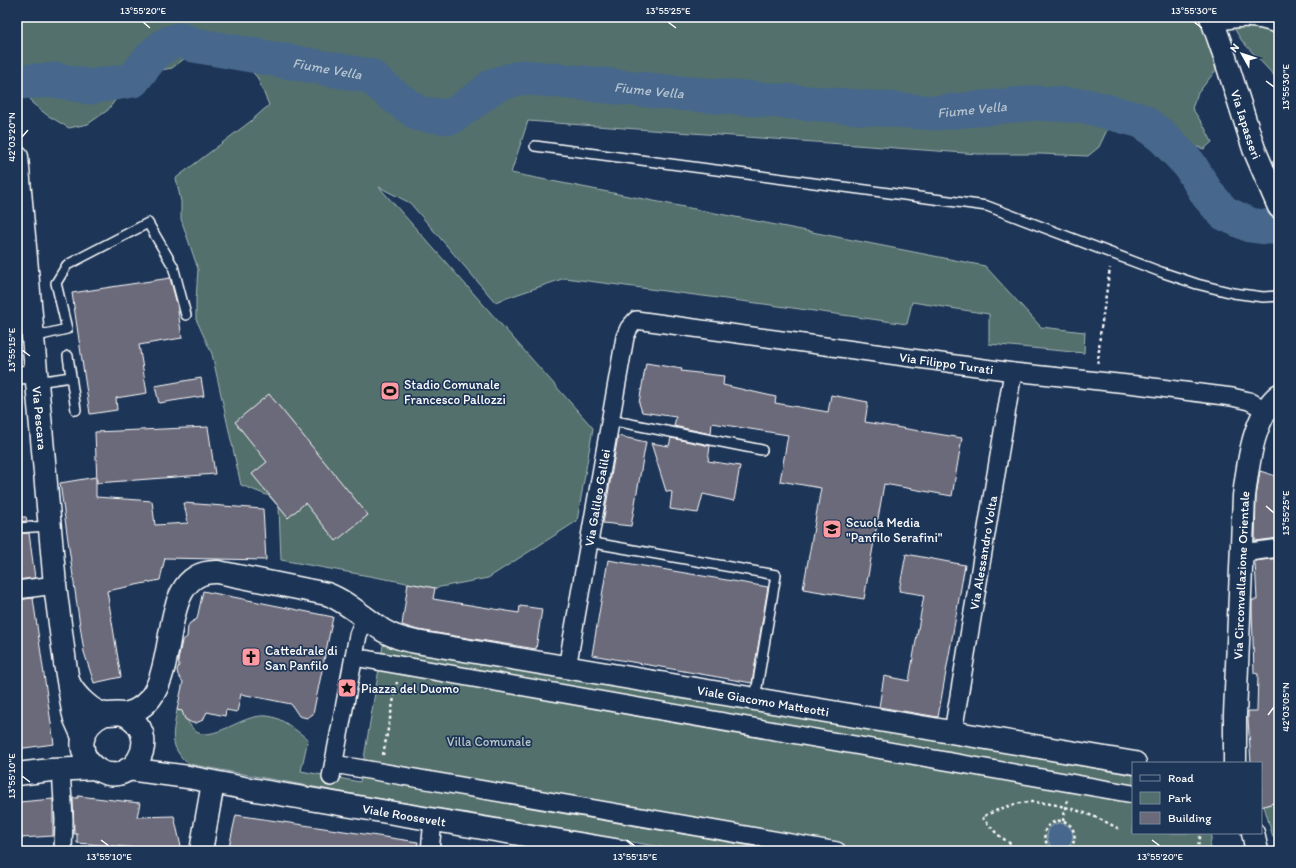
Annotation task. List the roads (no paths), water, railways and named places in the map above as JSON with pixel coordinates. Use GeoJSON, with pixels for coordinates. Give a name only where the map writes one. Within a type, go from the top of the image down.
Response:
{"type":"FeatureCollection","features":[{"type":"Feature","properties":{"kind":"street"},"geometry":{"type":"LineString","coordinates":[[1212,20],[1245,18],[1261,19],[1279,25]]}},
{"type":"Feature","properties":{"kind":"street","name":"Via Iapasseri"},"geometry":{"type":"LineString","coordinates":[[1212,20],[1254,149],[1279,206]]}},
{"type":"Feature","properties":{"kind":"street","name":"Via Pescara"},"geometry":{"type":"LineString","coordinates":[[17,157],[33,337],[30,377],[55,586],[68,678],[75,720],[83,739]]}},
{"type":"Feature","properties":{"kind":"street","name":"Via Filippo Turati"},"geometry":{"type":"LineString","coordinates":[[629,328],[636,320],[645,321],[1013,372],[1272,402]]}},
{"type":"Feature","properties":{"kind":"street","name":"Via Galileo Galilei"},"geometry":{"type":"LineString","coordinates":[[567,668],[625,337],[629,328]]}},
{"type":"Feature","properties":{"kind":"street","name":"Via Alessandro Volta"},"geometry":{"type":"LineString","coordinates":[[953,732],[1013,372]]}},
{"type":"Feature","properties":{"kind":"street","name":"Via Circonvallazione Orientale"},"geometry":{"type":"LineString","coordinates":[[1235,762],[1235,716],[1244,496],[1247,468],[1253,443],[1272,402]]}},
{"type":"Feature","properties":{"kind":"street"},"geometry":{"type":"LineString","coordinates":[[1242,553],[1279,548]]}},
{"type":"Feature","properties":{"kind":"street"},"geometry":{"type":"LineString","coordinates":[[114,714],[131,719],[138,725],[144,742],[141,754],[134,766],[120,773],[112,774],[95,768],[86,757],[83,739],[86,729],[97,717],[114,714],[136,711],[150,699],[156,690],[163,669],[176,608],[181,594],[190,581],[204,573],[227,573],[320,592],[340,600],[366,619],[360,629],[333,770],[380,772],[837,851]]}},
{"type":"Feature","properties":{"kind":"street"},"geometry":{"type":"LineString","coordinates":[[17,590],[55,586]]}},
{"type":"Feature","properties":{"kind":"street","name":"Viale Giacomo Matteotti"},"geometry":{"type":"LineString","coordinates":[[366,619],[394,636],[416,642],[1132,762]]}},
{"type":"Feature","properties":{"kind":"street"},"geometry":{"type":"LineString","coordinates":[[354,657],[1132,794]]}},
{"type":"Feature","properties":{"kind":"street","name":"Via Pescara"},"geometry":{"type":"LineString","coordinates":[[68,678],[73,690],[82,700],[93,708],[114,714]]}},
{"type":"Feature","properties":{"kind":"street"},"geometry":{"type":"LineString","coordinates":[[23,773],[55,761],[69,753],[83,739]]}},
{"type":"Feature","properties":{"kind":"street","name":"Viale Roosevelt"},"geometry":{"type":"LineString","coordinates":[[144,742],[167,764],[188,777]]}},
{"type":"Feature","properties":{"kind":"street"},"geometry":{"type":"LineString","coordinates":[[23,773],[61,769],[95,768]]}},
{"type":"Feature","properties":{"kind":"street"},"geometry":{"type":"LineString","coordinates":[[61,769],[64,820],[63,851]]}},
{"type":"Feature","properties":{"kind":"street","name":"Viale Roosevelt"},"geometry":{"type":"LineString","coordinates":[[128,769],[188,777],[213,783],[621,851]]}},
{"type":"Feature","properties":{"kind":"street"},"geometry":{"type":"LineString","coordinates":[[201,851],[213,783]]}},
{"type":"Feature","properties":{"kind":"street"},"geometry":{"type":"LineString","coordinates":[[430,851],[433,820]]}},
{"type":"Feature","properties":{"kind":"street"},"geometry":{"type":"LineString","coordinates":[[1253,834],[1257,851]]}},
{"type":"Feature","properties":{"kind":"lane"},"geometry":{"type":"LineString","coordinates":[[535,146],[987,206],[1161,272],[1197,284],[1233,293],[1263,297],[1279,296]]}},
{"type":"Feature","properties":{"kind":"lane"},"geometry":{"type":"LineString","coordinates":[[33,337],[67,329],[56,283],[67,265],[148,223],[173,266],[186,315]]}},
{"type":"Feature","properties":{"kind":"lane"},"geometry":{"type":"LineString","coordinates":[[68,356],[76,410]]}},
{"type":"Feature","properties":{"kind":"lane"},"geometry":{"type":"LineString","coordinates":[[30,377],[71,377]]}},
{"type":"Feature","properties":{"kind":"lane"},"geometry":{"type":"LineString","coordinates":[[610,420],[762,450]]}},
{"type":"Feature","properties":{"kind":"lane"},"geometry":{"type":"LineString","coordinates":[[17,528],[49,526]]}},
{"type":"Feature","properties":{"kind":"lane"},"geometry":{"type":"LineString","coordinates":[[588,542],[776,575],[755,699]]}},
{"type":"Feature","properties":{"kind":"water"},"geometry":{"type":"Polygon","coordinates":[[[1060,823],[1069,827],[1073,836],[1069,845],[1060,849],[1051,845],[1047,836],[1051,827],[1060,823]]]}},
{"type":"Feature","properties":{"kind":"waterway","name":"Fiume Vella"},"geometry":{"type":"LineString","coordinates":[[17,82],[56,80],[90,87],[133,80],[159,50],[165,45],[179,40],[194,45],[370,76],[419,114],[451,117],[494,85],[523,77],[666,92],[935,113],[1035,103],[1086,106],[1142,121],[1163,137],[1189,164],[1208,195],[1224,213],[1250,225],[1279,227]]}},
{"type":"Feature","properties":{"kind":"place","name":"Stadio Comunale Francesco Pallozzi"},"geometry":{"type":"Point","coordinates":[390,391]}},
{"type":"Feature","properties":{"kind":"place","name":"Scuola Media \"Panfilo Serafini\""},"geometry":{"type":"Point","coordinates":[832,529]}},
{"type":"Feature","properties":{"kind":"place","name":"Cattedrale di San Panfilo"},"geometry":{"type":"Point","coordinates":[251,657]}},
{"type":"Feature","properties":{"kind":"place","name":"Piazza del Duomo"},"geometry":{"type":"Point","coordinates":[347,688]}},
{"type":"Feature","properties":{"kind":"park label","name":"Villa Comunale"},"geometry":{"type":"Point","coordinates":[489,741]}}]}
